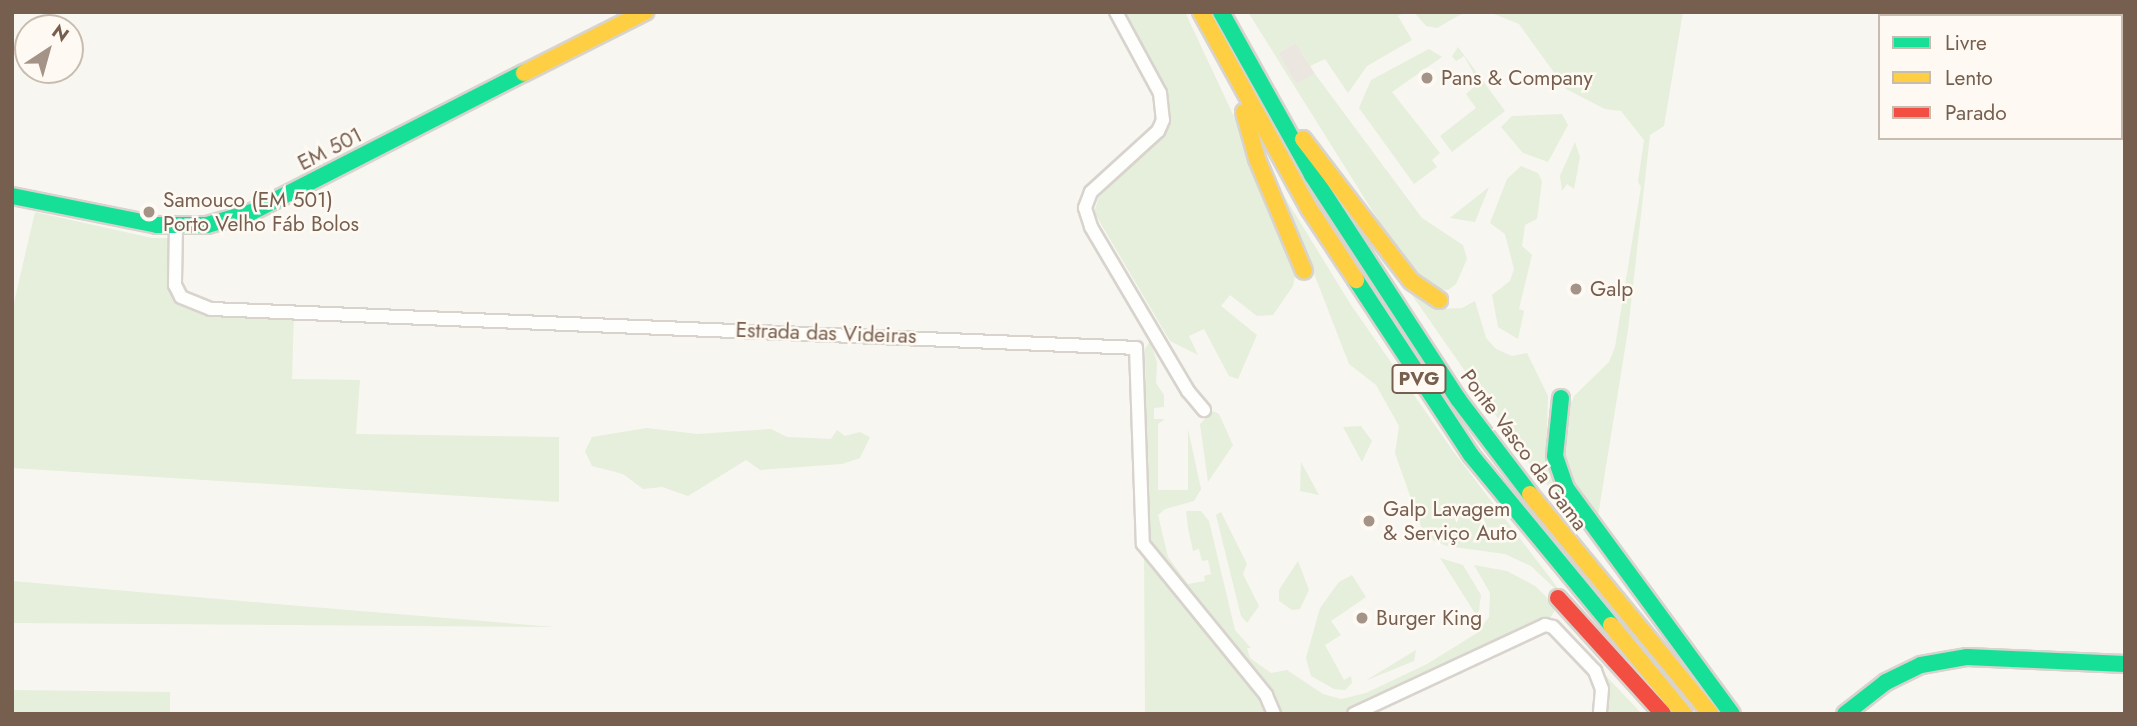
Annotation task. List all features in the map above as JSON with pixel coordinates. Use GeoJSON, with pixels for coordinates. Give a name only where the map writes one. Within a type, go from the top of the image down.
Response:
{"type":"FeatureCollection","features":[{"type":"Feature","properties":{"kind":"main road","name":"EM 501"},"geometry":{"type":"LineString","coordinates":[[12,196],[132,223],[207,225],[252,212],[645,12]]}},
{"type":"Feature","properties":{"kind":"main road","name":"Ponte Vasco da Gama"},"geometry":{"type":"LineString","coordinates":[[1200,12],[1236,83],[1363,297],[1471,455],[1684,714]]}},
{"type":"Feature","properties":{"kind":"main road","name":"Ponte Vasco da Gama"},"geometry":{"type":"LineString","coordinates":[[1221,12],[1262,88],[1364,259],[1458,398],[1573,551],[1711,714]]}},
{"type":"Feature","properties":{"kind":"main road"},"geometry":{"type":"LineString","coordinates":[[1236,83],[1257,159],[1304,271]]}},
{"type":"Feature","properties":{"kind":"main road"},"geometry":{"type":"LineString","coordinates":[[1262,88],[1411,281],[1439,300]]}},
{"type":"Feature","properties":{"kind":"main road"},"geometry":{"type":"LineString","coordinates":[[1561,398],[1555,456],[1566,488],[1732,714]]}},
{"type":"Feature","properties":{"kind":"main road"},"geometry":{"type":"LineString","coordinates":[[1558,598],[1663,714]]}},
{"type":"Feature","properties":{"kind":"main road"},"geometry":{"type":"LineString","coordinates":[[1846,714],[1886,682],[1921,665],[1967,657],[2125,664]]}},
{"type":"Feature","properties":{"kind":"street"},"geometry":{"type":"LineString","coordinates":[[1116,12],[1160,93],[1163,120],[1158,131],[1091,192],[1085,208],[1091,227],[1188,391],[1204,410]]}},
{"type":"Feature","properties":{"kind":"street","name":"Estrada das Videiras"},"geometry":{"type":"LineString","coordinates":[[176,225],[174,285],[181,297],[211,309],[1136,348],[1143,544],[1266,695],[1274,714]]}},
{"type":"Feature","properties":{"kind":"street"},"geometry":{"type":"LineString","coordinates":[[1354,714],[1545,625],[1553,627],[1595,671],[1602,689],[1600,714]]}},
{"type":"Feature","properties":{"kind":"shaded area"},"geometry":{"type":"Polygon","coordinates":[[[1296,43],[1315,74],[1296,84],[1278,53],[1296,43]]]}},
{"type":"Feature","properties":{"kind":"green space"},"geometry":{"type":"Polygon","coordinates":[[[1116,12],[1185,12],[1237,123],[1297,266],[1293,286],[1273,315],[1257,316],[1230,295],[1221,306],[1257,335],[1238,379],[1229,376],[1204,329],[1189,336],[1198,355],[1170,341],[1094,212],[1099,197],[1144,154],[1158,131],[1164,106],[1116,12]]]}},
{"type":"Feature","properties":{"kind":"green space"},"geometry":{"type":"Polygon","coordinates":[[[1248,12],[1405,12],[1398,16],[1412,40],[1367,66],[1348,93],[1325,59],[1310,66],[1296,43],[1278,53],[1296,84],[1315,74],[1422,218],[1463,245],[1467,259],[1456,284],[1448,290],[1438,289],[1421,279],[1402,258],[1248,12]]]}},
{"type":"Feature","properties":{"kind":"green space"},"geometry":{"type":"Polygon","coordinates":[[[1414,12],[1465,12],[1437,28],[1426,26],[1414,12]]]}},
{"type":"Feature","properties":{"kind":"green space"},"geometry":{"type":"Polygon","coordinates":[[[1489,12],[1683,12],[1664,126],[1650,135],[1628,330],[1597,522],[1569,474],[1563,451],[1567,412],[1574,396],[1609,362],[1615,347],[1641,187],[1638,182],[1644,140],[1621,111],[1605,109],[1566,89],[1519,24],[1489,12]]]}},
{"type":"Feature","properties":{"kind":"green space"},"geometry":{"type":"Polygon","coordinates":[[[1458,47],[1505,111],[1452,152],[1440,136],[1476,108],[1466,94],[1479,83],[1464,56],[1456,61],[1452,56],[1458,47]]]}},
{"type":"Feature","properties":{"kind":"green space"},"geometry":{"type":"Polygon","coordinates":[[[1429,49],[1442,57],[1392,92],[1440,153],[1432,160],[1437,167],[1414,184],[1359,108],[1371,80],[1429,49]]]}},
{"type":"Feature","properties":{"kind":"green space"},"geometry":{"type":"Polygon","coordinates":[[[1562,114],[1568,125],[1548,162],[1523,153],[1501,127],[1512,116],[1562,114]]]}},
{"type":"Feature","properties":{"kind":"green space"},"geometry":{"type":"Polygon","coordinates":[[[1575,142],[1580,157],[1574,189],[1567,184],[1562,191],[1560,176],[1575,142]]]}},
{"type":"Feature","properties":{"kind":"green space"},"geometry":{"type":"Polygon","coordinates":[[[1521,166],[1538,173],[1542,181],[1537,219],[1525,225],[1522,246],[1532,255],[1519,309],[1524,311],[1518,339],[1498,327],[1492,295],[1510,281],[1514,269],[1505,234],[1490,223],[1507,179],[1521,166]]]}},
{"type":"Feature","properties":{"kind":"green space"},"geometry":{"type":"Polygon","coordinates":[[[1489,187],[1475,222],[1450,218],[1451,217],[1489,187]]]}},
{"type":"Feature","properties":{"kind":"green space"},"geometry":{"type":"Polygon","coordinates":[[[1284,196],[1351,305],[1453,451],[1567,600],[1531,566],[1505,554],[1447,546],[1434,541],[1421,527],[1395,453],[1399,426],[1376,385],[1349,364],[1284,196]]]}},
{"type":"Feature","properties":{"kind":"green space"},"geometry":{"type":"Polygon","coordinates":[[[35,212],[152,238],[176,238],[175,285],[196,306],[294,312],[292,379],[360,380],[356,434],[559,437],[559,502],[12,468],[12,311],[35,212]]]}},
{"type":"Feature","properties":{"kind":"green space"},"geometry":{"type":"Polygon","coordinates":[[[1398,275],[1440,309],[1462,308],[1475,301],[1486,338],[1496,349],[1512,356],[1527,353],[1548,396],[1546,456],[1589,535],[1529,463],[1398,275]]]}},
{"type":"Feature","properties":{"kind":"green space"},"geometry":{"type":"Polygon","coordinates":[[[1150,341],[1157,362],[1156,383],[1164,395],[1164,407],[1154,408],[1154,419],[1165,419],[1158,424],[1158,490],[1188,490],[1188,429],[1201,489],[1194,501],[1165,509],[1158,515],[1168,557],[1188,584],[1205,581],[1204,576],[1211,574],[1208,560],[1202,561],[1199,549],[1193,551],[1188,528],[1186,511],[1201,511],[1209,521],[1235,630],[1251,648],[1247,648],[1250,658],[1271,673],[1287,670],[1323,694],[1341,699],[1366,693],[1427,664],[1477,633],[1489,617],[1490,593],[1474,565],[1507,571],[1535,586],[1557,607],[1550,618],[1347,714],[1279,714],[1148,541],[1145,349],[1150,341]]]}},
{"type":"Feature","properties":{"kind":"green space"},"geometry":{"type":"Polygon","coordinates":[[[1213,411],[1219,414],[1233,445],[1208,482],[1200,424],[1213,411]]]}},
{"type":"Feature","properties":{"kind":"green space"},"geometry":{"type":"Polygon","coordinates":[[[1361,426],[1372,441],[1362,462],[1343,427],[1361,426]]]}},
{"type":"Feature","properties":{"kind":"green space"},"geometry":{"type":"Polygon","coordinates":[[[647,428],[697,434],[771,429],[787,437],[831,439],[837,430],[845,436],[860,432],[870,437],[860,458],[842,464],[760,470],[746,460],[688,496],[662,487],[643,489],[623,474],[592,466],[585,451],[592,437],[647,428]]]}},
{"type":"Feature","properties":{"kind":"green space"},"geometry":{"type":"Polygon","coordinates":[[[1301,462],[1319,495],[1300,491],[1301,462]]]}},
{"type":"Feature","properties":{"kind":"green space"},"geometry":{"type":"Polygon","coordinates":[[[1221,512],[1247,564],[1243,574],[1259,606],[1247,623],[1241,616],[1216,515],[1221,512]]]}},
{"type":"Feature","properties":{"kind":"green space"},"geometry":{"type":"Polygon","coordinates":[[[1144,554],[1264,696],[1270,714],[1145,714],[1144,554]]]}},
{"type":"Feature","properties":{"kind":"green space"},"geometry":{"type":"Polygon","coordinates":[[[1440,558],[1463,565],[1481,595],[1478,618],[1440,558]]]}},
{"type":"Feature","properties":{"kind":"green space"},"geometry":{"type":"Polygon","coordinates":[[[1298,561],[1309,590],[1300,609],[1292,610],[1279,601],[1279,590],[1298,561]]]}},
{"type":"Feature","properties":{"kind":"green space"},"geometry":{"type":"Polygon","coordinates":[[[1352,575],[1366,597],[1331,621],[1341,635],[1325,645],[1344,680],[1351,676],[1352,683],[1345,690],[1334,689],[1311,676],[1306,658],[1320,608],[1339,582],[1352,575]]]}},
{"type":"Feature","properties":{"kind":"green space"},"geometry":{"type":"Polygon","coordinates":[[[12,581],[312,607],[555,627],[12,623],[12,581]]]}},
{"type":"Feature","properties":{"kind":"green space"},"geometry":{"type":"Polygon","coordinates":[[[1416,650],[1414,661],[1365,681],[1416,650]]]}},
{"type":"Feature","properties":{"kind":"green space"},"geometry":{"type":"Polygon","coordinates":[[[1606,676],[1642,714],[1603,714],[1606,676]]]}},
{"type":"Feature","properties":{"kind":"green space"},"geometry":{"type":"Polygon","coordinates":[[[12,690],[170,692],[170,714],[12,714],[12,690]]]}},
{"type":"Feature","properties":{"kind":"traffic: fast"},"geometry":{"type":"LineString","coordinates":[[1221,12],[1312,175],[1458,399],[1530,494]]}},
{"type":"Feature","properties":{"kind":"traffic: fast"},"geometry":{"type":"LineString","coordinates":[[12,196],[157,225],[207,225],[252,212],[524,73]]}},
{"type":"Feature","properties":{"kind":"traffic: fast"},"geometry":{"type":"LineString","coordinates":[[1356,280],[1471,455],[1611,625]]}},
{"type":"Feature","properties":{"kind":"traffic: fast"},"geometry":{"type":"LineString","coordinates":[[1561,398],[1555,456],[1566,488],[1732,714]]}},
{"type":"Feature","properties":{"kind":"traffic: fast"},"geometry":{"type":"LineString","coordinates":[[1845,714],[1886,682],[1921,665],[1967,657],[2125,664]]}},
{"type":"Feature","properties":{"kind":"traffic: slow"},"geometry":{"type":"LineString","coordinates":[[524,73],[645,12]]}},
{"type":"Feature","properties":{"kind":"traffic: slow"},"geometry":{"type":"LineString","coordinates":[[1201,12],[1310,210],[1356,280]]}},
{"type":"Feature","properties":{"kind":"traffic: slow"},"geometry":{"type":"LineString","coordinates":[[1244,112],[1257,159],[1304,271]]}},
{"type":"Feature","properties":{"kind":"traffic: slow"},"geometry":{"type":"LineString","coordinates":[[1303,139],[1411,281],[1439,300]]}},
{"type":"Feature","properties":{"kind":"traffic: slow"},"geometry":{"type":"LineString","coordinates":[[1530,494],[1711,714]]}},
{"type":"Feature","properties":{"kind":"traffic: slow"},"geometry":{"type":"LineString","coordinates":[[1611,625],[1684,714]]}},
{"type":"Feature","properties":{"kind":"traffic: jam"},"geometry":{"type":"LineString","coordinates":[[1558,598],[1663,714]]}},
{"type":"Feature","properties":{"kind":"place","name":"Pans & Company"},"geometry":{"type":"Point","coordinates":[1427,78]}},
{"type":"Feature","properties":{"kind":"place","name":"Samouco (EM 501) Porto Velho Fáb Bolos"},"geometry":{"type":"Point","coordinates":[149,212]}},
{"type":"Feature","properties":{"kind":"place","name":"Galp"},"geometry":{"type":"Point","coordinates":[1576,289]}},
{"type":"Feature","properties":{"kind":"place","name":"Galp Lavagem & Serviço Auto"},"geometry":{"type":"Point","coordinates":[1369,521]}},
{"type":"Feature","properties":{"kind":"place","name":"Burger King"},"geometry":{"type":"Point","coordinates":[1362,618]}}]}
